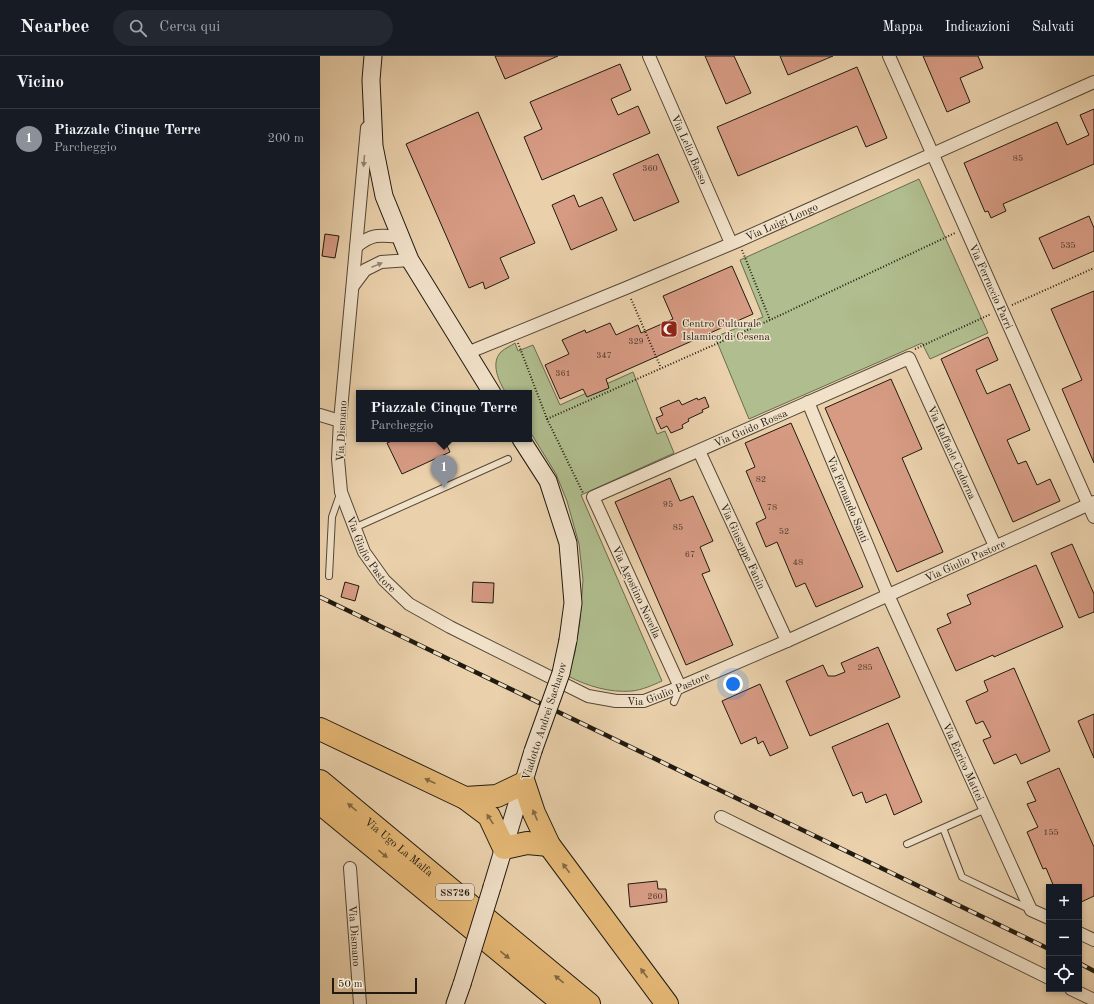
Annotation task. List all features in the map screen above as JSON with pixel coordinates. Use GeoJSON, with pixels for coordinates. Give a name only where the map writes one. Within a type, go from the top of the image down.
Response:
{"type":"FeatureCollection","features":[{"type":"Feature","properties":{"kind":"highway"},"geometry":{"type":"LineString","coordinates":[[320,729],[465,798],[490,816],[504,848],[527,843],[549,845]]}},
{"type":"Feature","properties":{"kind":"highway","name":"Via Ugo La Malfa"},"geometry":{"type":"LineString","coordinates":[[320,781],[589,1004]]}},
{"type":"Feature","properties":{"kind":"highway"},"geometry":{"type":"LineString","coordinates":[[465,798],[497,796],[524,783],[534,813],[549,845],[667,1004]]}},
{"type":"Feature","properties":{"kind":"highway","name":"Via Ugo La Malfa"},"geometry":{"type":"LineString","coordinates":[[320,803],[564,1004]]}},
{"type":"Feature","properties":{"kind":"highway"},"geometry":{"type":"LineString","coordinates":[[526,973],[554,1004]]}},
{"type":"Feature","properties":{"kind":"main road","name":"Via Dismano"},"geometry":{"type":"LineString","coordinates":[[373,56],[371,80],[374,146],[384,196],[410,260]]}},
{"type":"Feature","properties":{"kind":"main road"},"geometry":{"type":"LineString","coordinates":[[410,260],[490,390]]}},
{"type":"Feature","properties":{"kind":"main road","name":"Viadotto Andrei Sacharov"},"geometry":{"type":"LineString","coordinates":[[455,1004],[560,673],[568,640],[573,603],[568,543],[548,481],[523,442]]}},
{"type":"Feature","properties":{"kind":"street","name":"Via Lelio Basso"},"geometry":{"type":"LineString","coordinates":[[649,56],[734,242]]}},
{"type":"Feature","properties":{"kind":"street","name":"Via Ferruccio Parri"},"geometry":{"type":"LineString","coordinates":[[889,56],[1001,310],[1091,503],[1094,517]]}},
{"type":"Feature","properties":{"kind":"street","name":"Via Dismano"},"geometry":{"type":"LineString","coordinates":[[341,492],[338,459],[340,421],[371,80]]}},
{"type":"Feature","properties":{"kind":"street","name":"Via Luigi Longo"},"geometry":{"type":"LineString","coordinates":[[467,352],[626,288],[734,242],[1094,82]]}},
{"type":"Feature","properties":{"kind":"street"},"geometry":{"type":"LineString","coordinates":[[356,247],[366,239],[382,235],[401,237]]}},
{"type":"Feature","properties":{"kind":"street"},"geometry":{"type":"LineString","coordinates":[[353,286],[365,270],[381,262],[410,260]]}},
{"type":"Feature","properties":{"kind":"street","name":"Via Guido Rossa"},"geometry":{"type":"LineString","coordinates":[[593,497],[909,358]]}},
{"type":"Feature","properties":{"kind":"street","name":"Via Raffaele Cadorna"},"geometry":{"type":"LineString","coordinates":[[909,358],[995,546]]}},
{"type":"Feature","properties":{"kind":"street","name":"Via Fernando Santi"},"geometry":{"type":"LineString","coordinates":[[808,402],[888,595]]}},
{"type":"Feature","properties":{"kind":"street"},"geometry":{"type":"LineString","coordinates":[[320,415],[340,421]]}},
{"type":"Feature","properties":{"kind":"street","name":"Via Giuseppe Fanin"},"geometry":{"type":"LineString","coordinates":[[699,451],[787,641]]}},
{"type":"Feature","properties":{"kind":"street","name":"Via Giulio Pastore"},"geometry":{"type":"LineString","coordinates":[[341,492],[364,552],[384,580],[409,604],[450,627],[588,696],[616,701],[644,700],[680,687],[787,641],[1091,503]]}},
{"type":"Feature","properties":{"kind":"street","name":"Via Agostino Novella"},"geometry":{"type":"LineString","coordinates":[[593,497],[680,687]]}},
{"type":"Feature","properties":{"kind":"street","name":"Via Enrico Mattei"},"geometry":{"type":"LineString","coordinates":[[888,595],[1031,910]]}},
{"type":"Feature","properties":{"kind":"street"},"geometry":{"type":"LineString","coordinates":[[721,817],[1046,977]]}},
{"type":"Feature","properties":{"kind":"street","name":"Via Dismano"},"geometry":{"type":"LineString","coordinates":[[350,868],[360,1004]]}},
{"type":"Feature","properties":{"kind":"street"},"geometry":{"type":"LineString","coordinates":[[1031,910],[1046,917]]}},
{"type":"Feature","properties":{"kind":"street"},"geometry":{"type":"LineString","coordinates":[[1082,934],[1094,940]]}},
{"type":"Feature","properties":{"kind":"street"},"geometry":{"type":"LineString","coordinates":[[1077,992],[1094,1000]]}},
{"type":"Feature","properties":{"kind":"lane"},"geometry":{"type":"LineString","coordinates":[[354,528],[508,459]]}},
{"type":"Feature","properties":{"kind":"lane","name":"Via Dismano"},"geometry":{"type":"LineString","coordinates":[[329,576],[332,517],[341,492]]}},
{"type":"Feature","properties":{"kind":"lane"},"geometry":{"type":"LineString","coordinates":[[674,702],[680,687]]}},
{"type":"Feature","properties":{"kind":"lane"},"geometry":{"type":"LineString","coordinates":[[907,844],[986,809]]}},
{"type":"Feature","properties":{"kind":"lane"},"geometry":{"type":"LineString","coordinates":[[943,828],[962,877],[1031,910]]}},
{"type":"Feature","properties":{"kind":"path"},"geometry":{"type":"LineString","coordinates":[[547,419],[770,320],[965,228]]}},
{"type":"Feature","properties":{"kind":"path"},"geometry":{"type":"LineString","coordinates":[[734,242],[770,320]]}},
{"type":"Feature","properties":{"kind":"path"},"geometry":{"type":"LineString","coordinates":[[909,358],[915,349],[1094,268]]}},
{"type":"Feature","properties":{"kind":"path"},"geometry":{"type":"LineString","coordinates":[[626,288],[661,368]]}},
{"type":"Feature","properties":{"kind":"path"},"geometry":{"type":"LineString","coordinates":[[514,333],[547,419],[584,494],[593,497]]}},
{"type":"Feature","properties":{"kind":"green space"},"geometry":{"type":"Polygon","coordinates":[[[919,179],[988,333],[930,359],[922,343],[749,419],[715,337],[763,317],[740,260],[919,179]]]}},
{"type":"Feature","properties":{"kind":"green space"},"geometry":{"type":"Polygon","coordinates":[[[515,343],[518,351],[533,345],[560,405],[633,372],[657,434],[665,431],[674,453],[581,495],[662,681],[636,690],[615,691],[591,686],[568,676],[575,652],[580,620],[583,580],[579,544],[567,501],[556,474],[532,435],[532,390],[504,390],[498,378],[496,362],[498,356],[515,343]]]}},
{"type":"Feature","properties":{"kind":"building"},"geometry":{"type":"Polygon","coordinates":[[[495,56],[558,56],[505,79],[495,56]]]}},
{"type":"Feature","properties":{"kind":"building"},"geometry":{"type":"Polygon","coordinates":[[[705,56],[734,56],[751,93],[726,104],[705,56]]]}},
{"type":"Feature","properties":{"kind":"building"},"geometry":{"type":"Polygon","coordinates":[[[780,56],[833,56],[788,75],[780,56]]]}},
{"type":"Feature","properties":{"kind":"building"},"geometry":{"type":"Polygon","coordinates":[[[923,56],[978,56],[983,68],[960,78],[970,102],[947,112],[923,56]]]}},
{"type":"Feature","properties":{"kind":"building"},"geometry":{"type":"Polygon","coordinates":[[[620,64],[631,90],[611,99],[618,115],[638,106],[650,133],[542,180],[524,137],[542,129],[530,102],[620,64]]]}},
{"type":"Feature","properties":{"kind":"building"},"geometry":{"type":"Polygon","coordinates":[[[857,67],[887,138],[866,147],[857,126],[738,176],[717,127],[857,67]]]}},
{"type":"Feature","properties":{"kind":"building"},"geometry":{"type":"Polygon","coordinates":[[[1094,109],[1094,164],[1003,204],[1006,211],[991,218],[988,211],[985,212],[964,163],[1057,122],[1067,145],[1089,135],[1080,115],[1094,109]]]}},
{"type":"Feature","properties":{"kind":"building"},"geometry":{"type":"Polygon","coordinates":[[[478,112],[535,243],[500,258],[509,278],[485,289],[483,282],[469,288],[406,144],[478,112]]]}},
{"type":"Feature","properties":{"kind":"building"},"geometry":{"type":"Polygon","coordinates":[[[658,154],[679,202],[634,221],[613,174],[658,154]]]}},
{"type":"Feature","properties":{"kind":"building"},"geometry":{"type":"Polygon","coordinates":[[[574,195],[579,207],[602,197],[617,230],[571,250],[552,205],[574,195]]]}},
{"type":"Feature","properties":{"kind":"building"},"geometry":{"type":"Polygon","coordinates":[[[1089,216],[1094,228],[1094,251],[1053,269],[1039,238],[1089,216]]]}},
{"type":"Feature","properties":{"kind":"building"},"geometry":{"type":"Polygon","coordinates":[[[325,234],[339,236],[335,258],[322,256],[325,234]]]}},
{"type":"Feature","properties":{"kind":"building"},"geometry":{"type":"Polygon","coordinates":[[[732,266],[753,314],[606,379],[609,388],[587,397],[583,389],[560,399],[545,365],[569,354],[562,340],[585,330],[586,333],[610,323],[616,335],[638,325],[641,333],[673,319],[663,296],[732,266]]]}},
{"type":"Feature","properties":{"kind":"building"},"geometry":{"type":"Polygon","coordinates":[[[1094,291],[1094,463],[1062,389],[1082,380],[1051,309],[1094,291]]]}},
{"type":"Feature","properties":{"kind":"building"},"geometry":{"type":"Polygon","coordinates":[[[988,337],[998,360],[976,370],[987,394],[1010,384],[1030,430],[1007,440],[1018,464],[1026,461],[1037,485],[1050,479],[1060,501],[1013,522],[941,359],[988,337]]]}},
{"type":"Feature","properties":{"kind":"building"},"geometry":{"type":"Polygon","coordinates":[[[891,379],[922,449],[902,458],[943,552],[897,572],[825,408],[891,379]]]}},
{"type":"Feature","properties":{"kind":"building"},"geometry":{"type":"Polygon","coordinates":[[[705,397],[709,407],[702,410],[703,412],[688,419],[689,421],[682,425],[683,428],[671,433],[667,426],[661,429],[656,418],[663,415],[660,408],[679,400],[682,405],[697,398],[698,400],[705,397]]]}},
{"type":"Feature","properties":{"kind":"building"},"geometry":{"type":"Polygon","coordinates":[[[791,423],[863,587],[816,607],[805,583],[796,587],[777,542],[766,547],[756,523],[766,518],[746,471],[755,467],[745,443],[791,423]]]}},
{"type":"Feature","properties":{"kind":"building"},"geometry":{"type":"Polygon","coordinates":[[[445,442],[450,452],[402,474],[387,443],[445,442]]]}},
{"type":"Feature","properties":{"kind":"building"},"geometry":{"type":"Polygon","coordinates":[[[670,478],[680,501],[693,496],[713,541],[700,547],[710,571],[702,574],[733,645],[686,665],[615,502],[670,478]]]}},
{"type":"Feature","properties":{"kind":"building"},"geometry":{"type":"Polygon","coordinates":[[[1072,544],[1094,594],[1094,612],[1079,618],[1051,553],[1072,544]]]}},
{"type":"Feature","properties":{"kind":"building"},"geometry":{"type":"Polygon","coordinates":[[[1036,565],[1063,627],[994,657],[993,655],[956,671],[937,629],[951,623],[947,614],[971,604],[967,595],[1036,565]]]}},
{"type":"Feature","properties":{"kind":"building"},"geometry":{"type":"Polygon","coordinates":[[[345,582],[359,586],[355,601],[341,597],[345,582]]]}},
{"type":"Feature","properties":{"kind":"building"},"geometry":{"type":"Polygon","coordinates":[[[473,582],[494,583],[493,603],[472,602],[473,582]]]}},
{"type":"Feature","properties":{"kind":"building"},"geometry":{"type":"Polygon","coordinates":[[[878,647],[900,697],[810,736],[786,681],[823,665],[828,676],[835,676],[845,672],[841,663],[878,647]]]}},
{"type":"Feature","properties":{"kind":"building"},"geometry":{"type":"Polygon","coordinates":[[[1014,668],[1050,751],[1021,764],[1016,754],[994,764],[983,740],[991,737],[983,721],[976,724],[966,701],[988,691],[984,681],[1014,668]]]}},
{"type":"Feature","properties":{"kind":"building"},"geometry":{"type":"Polygon","coordinates":[[[760,684],[788,748],[770,756],[763,741],[758,744],[756,737],[741,744],[722,701],[760,684]]]}},
{"type":"Feature","properties":{"kind":"building"},"geometry":{"type":"Polygon","coordinates":[[[1094,714],[1094,758],[1078,721],[1094,714]]]}},
{"type":"Feature","properties":{"kind":"building"},"geometry":{"type":"Polygon","coordinates":[[[888,723],[922,802],[894,815],[886,794],[866,803],[862,792],[853,796],[832,747],[888,723]]]}},
{"type":"Feature","properties":{"kind":"building"},"geometry":{"type":"Polygon","coordinates":[[[1059,768],[1094,847],[1094,896],[1082,902],[1082,884],[1053,884],[1046,868],[1043,869],[1027,832],[1038,827],[1027,804],[1036,801],[1027,782],[1059,768]]]}},
{"type":"Feature","properties":{"kind":"building"},"geometry":{"type":"Polygon","coordinates":[[[657,881],[658,889],[666,889],[667,902],[630,907],[628,884],[657,881]]]}},
{"type":"Feature","properties":{"kind":"railway"},"geometry":{"type":"LineString","coordinates":[[320,597],[1046,948]]}},
{"type":"Feature","properties":{"kind":"railway"},"geometry":{"type":"LineString","coordinates":[[1082,965],[1094,971]]}},
{"type":"Feature","properties":{"kind":"place","name":"Centro Culturale Islamico di Cesena"},"geometry":{"type":"Point","coordinates":[669,329]}},
{"type":"Feature","properties":{"kind":"place","name":"Piazzale Cinque Terre"},"geometry":{"type":"Point","coordinates":[444,488]}}]}
